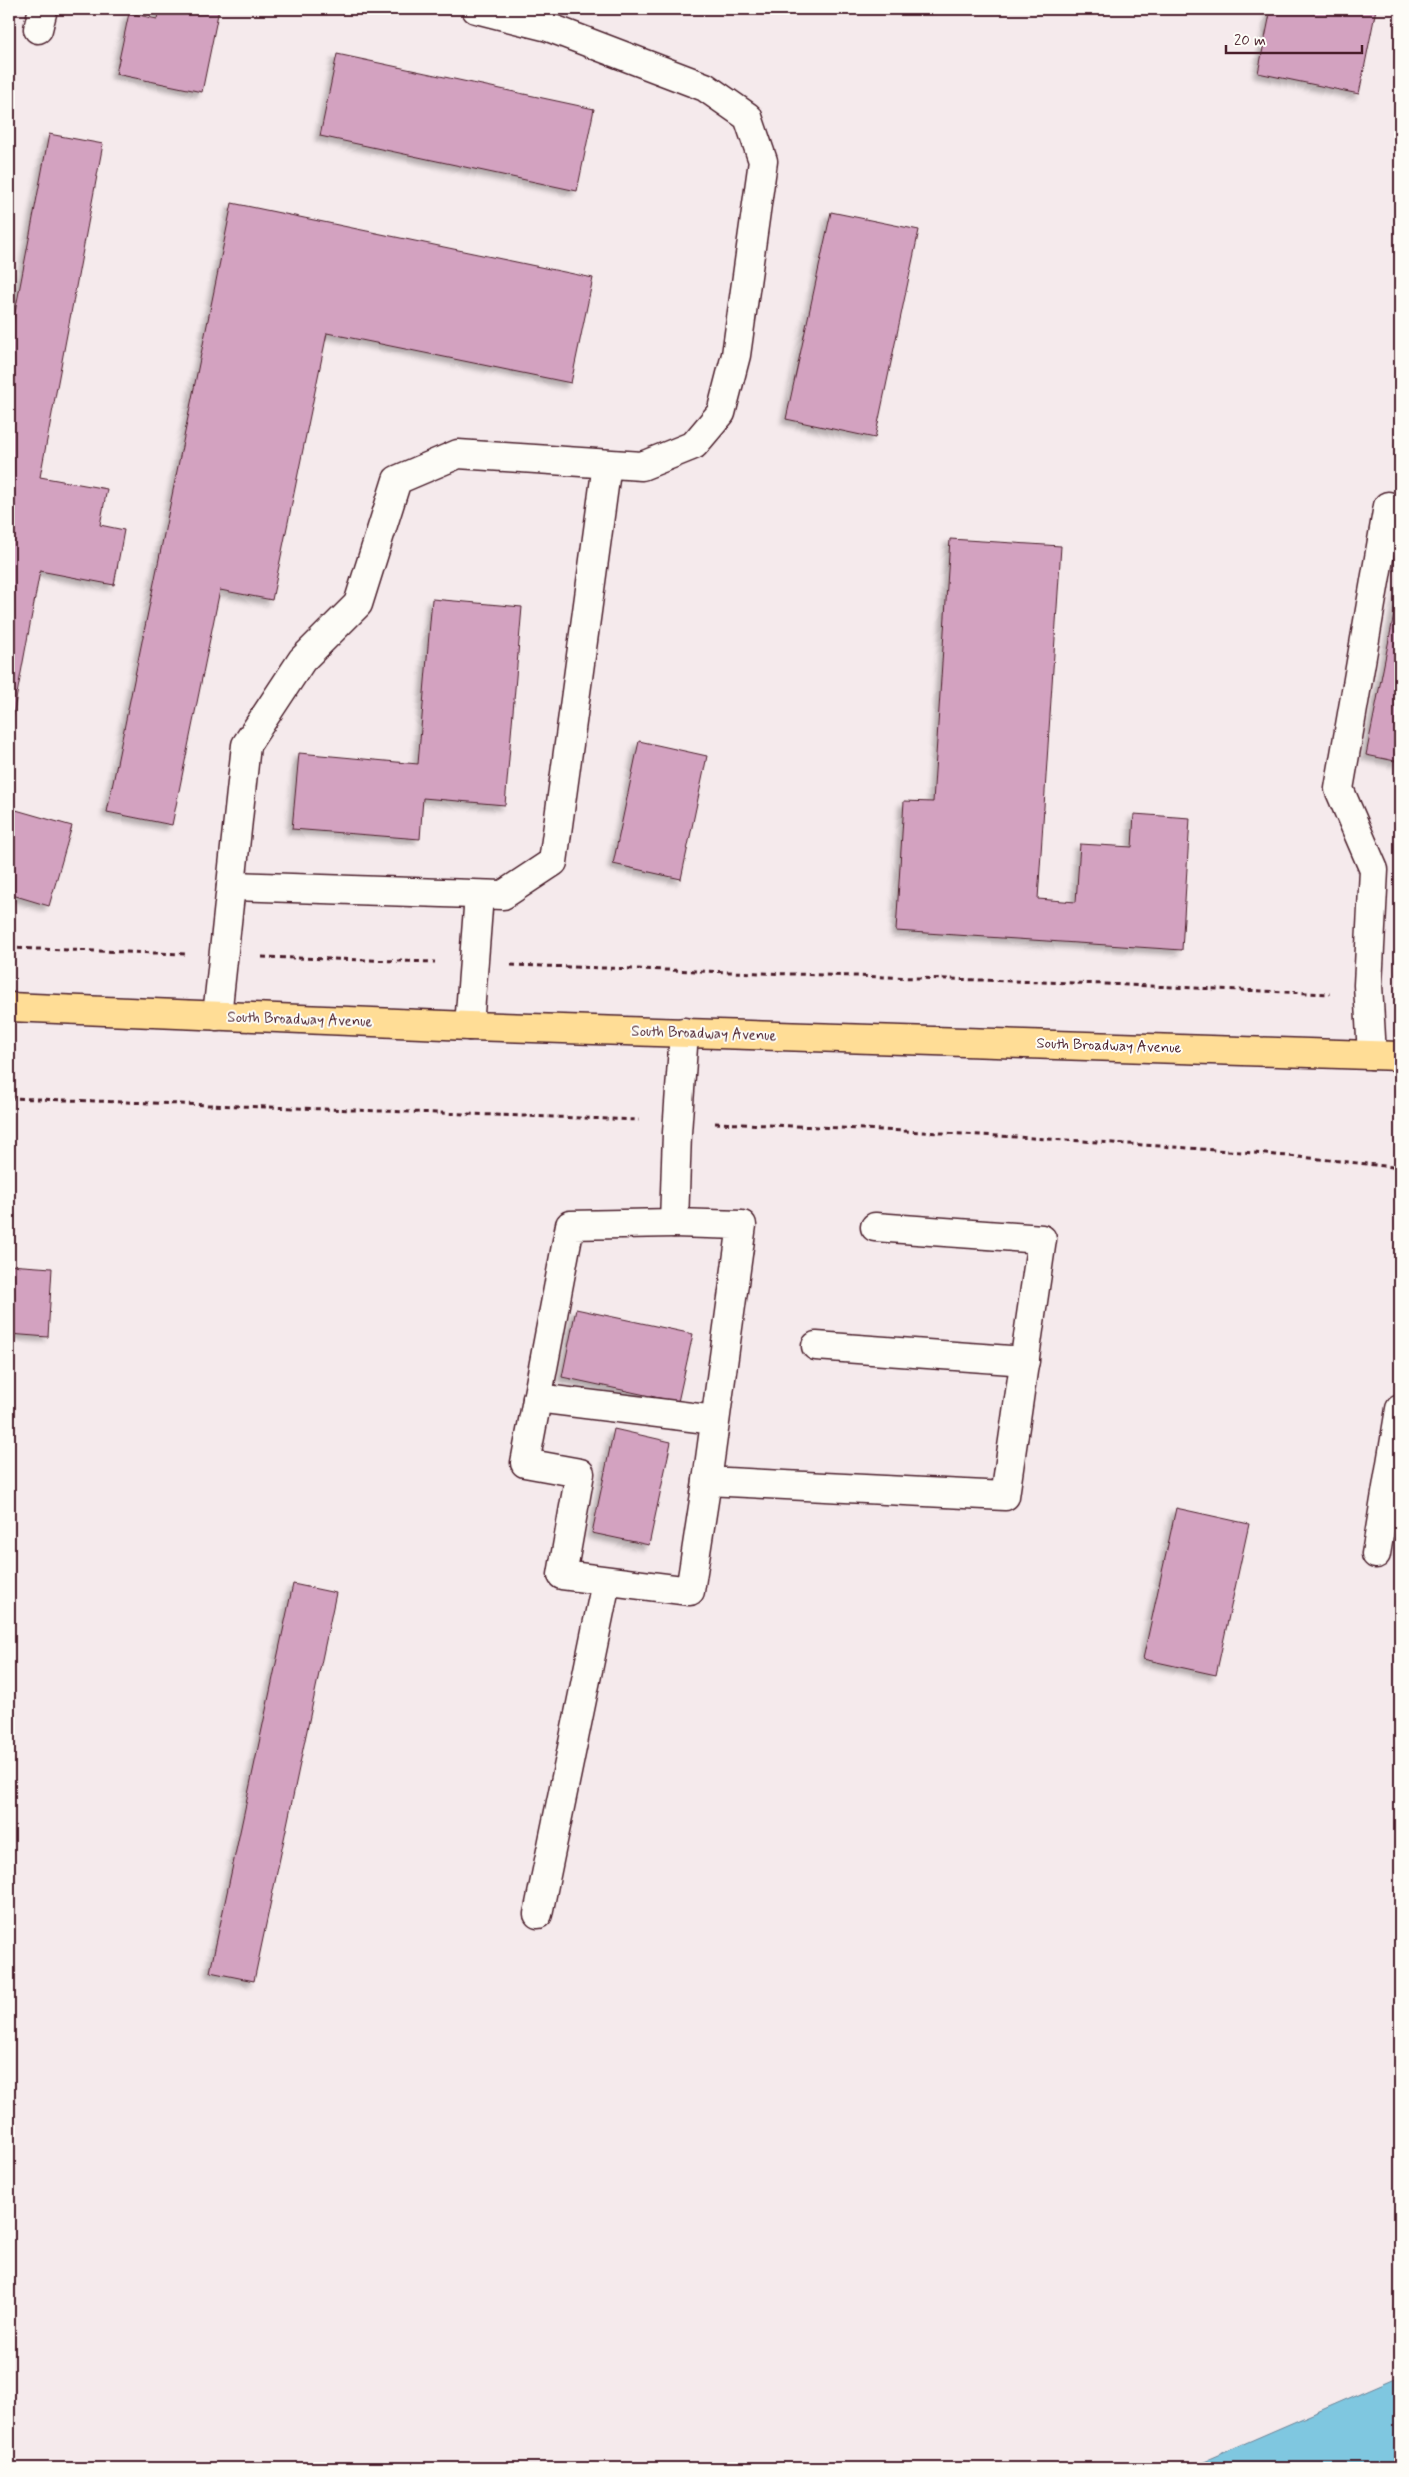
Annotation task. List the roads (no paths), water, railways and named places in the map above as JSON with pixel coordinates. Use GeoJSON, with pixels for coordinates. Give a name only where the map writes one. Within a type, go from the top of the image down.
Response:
{"type":"FeatureCollection","features":[{"type":"Feature","properties":{"kind":"main road","name":"South Broadway Avenue"},"geometry":{"type":"LineString","coordinates":[[9,1007],[468,1026],[1400,1056]]}},
{"type":"Feature","properties":{"kind":"lane"},"geometry":{"type":"LineString","coordinates":[[218,1016],[246,745],[302,660],[358,604],[397,480],[458,454],[642,466],[694,445],[721,413],[736,356],[763,161],[748,117],[705,87],[548,27],[476,9]]}},
{"type":"Feature","properties":{"kind":"lane"},"geometry":{"type":"LineString","coordinates":[[231,886],[502,895],[553,862],[607,464]]}},
{"type":"Feature","properties":{"kind":"lane"},"geometry":{"type":"LineString","coordinates":[[1372,1055],[1369,996],[1374,870],[1339,789],[1388,506]]}},
{"type":"Feature","properties":{"kind":"lane"},"geometry":{"type":"LineString","coordinates":[[468,1026],[479,894]]}},
{"type":"Feature","properties":{"kind":"lane"},"geometry":{"type":"LineString","coordinates":[[674,1223],[677,1133],[684,1032]]}},
{"type":"Feature","properties":{"kind":"lane"},"geometry":{"type":"LineString","coordinates":[[674,1223],[742,1225],[690,1592],[562,1575],[580,1473],[525,1463],[570,1225],[674,1223]]}},
{"type":"Feature","properties":{"kind":"lane"},"geometry":{"type":"LineString","coordinates":[[707,1481],[1004,1496],[1042,1239],[875,1227]]}},
{"type":"Feature","properties":{"kind":"lane"},"geometry":{"type":"LineString","coordinates":[[816,1346],[1024,1362]]}},
{"type":"Feature","properties":{"kind":"lane"},"geometry":{"type":"LineString","coordinates":[[537,1398],[715,1420]]}},
{"type":"Feature","properties":{"kind":"lane"},"geometry":{"type":"LineString","coordinates":[[1376,1554],[1400,1408]]}},
{"type":"Feature","properties":{"kind":"lane"},"geometry":{"type":"LineString","coordinates":[[538,1914],[606,1582]]}},
{"type":"Feature","properties":{"kind":"water"},"geometry":{"type":"Polygon","coordinates":[[[1400,2376],[1400,2468],[1188,2468],[1400,2376]]]}}]}
